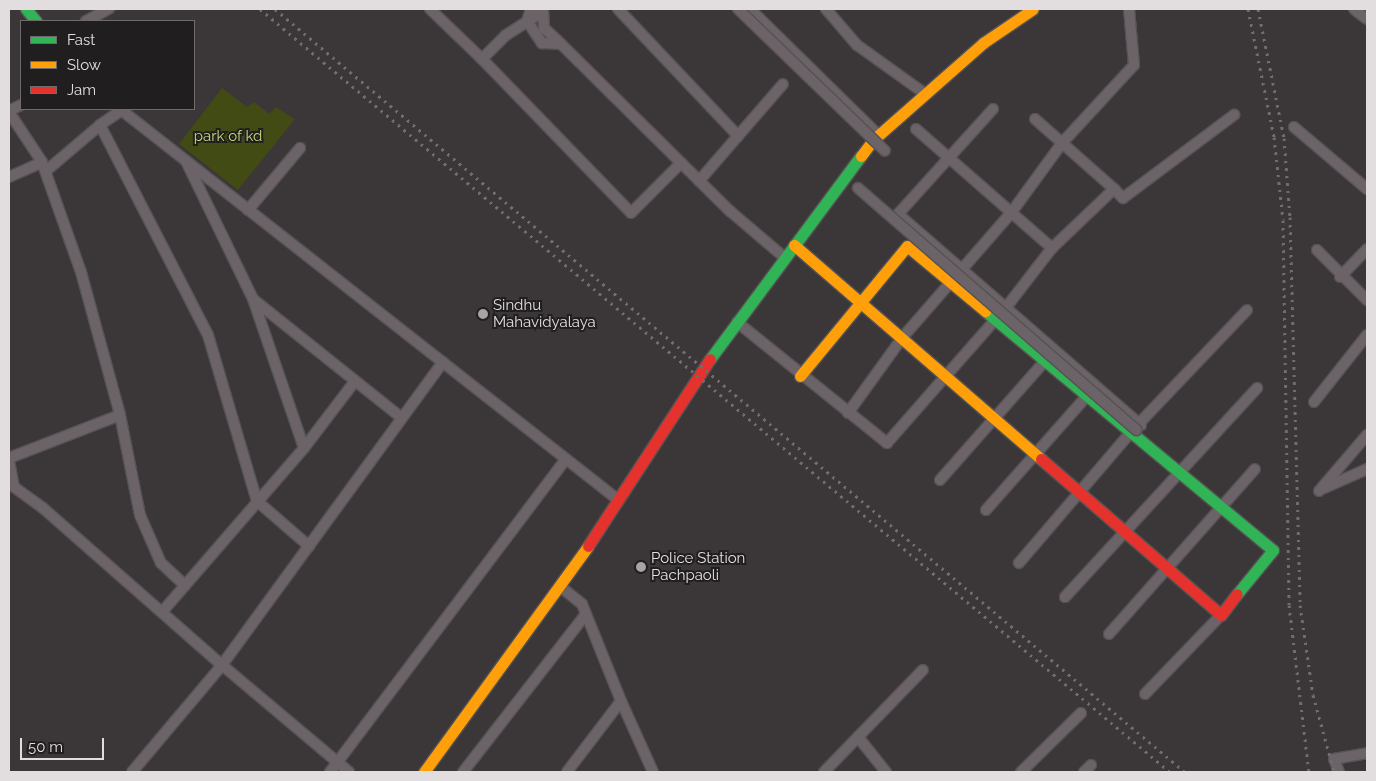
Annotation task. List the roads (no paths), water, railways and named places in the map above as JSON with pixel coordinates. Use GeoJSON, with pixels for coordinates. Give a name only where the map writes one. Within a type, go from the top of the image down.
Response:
{"type":"FeatureCollection","features":[{"type":"Feature","properties":{"kind":"street"},"geometry":{"type":"LineString","coordinates":[[26,9],[35,20]]}},
{"type":"Feature","properties":{"kind":"street"},"geometry":{"type":"LineString","coordinates":[[88,20],[108,9]]}},
{"type":"Feature","properties":{"kind":"street"},"geometry":{"type":"LineString","coordinates":[[430,9],[482,59],[630,213],[681,163]]}},
{"type":"Feature","properties":{"kind":"street"},"geometry":{"type":"LineString","coordinates":[[527,22],[531,9]]}},
{"type":"Feature","properties":{"kind":"street"},"geometry":{"type":"LineString","coordinates":[[618,9],[738,136]]}},
{"type":"Feature","properties":{"kind":"street"},"geometry":{"type":"LineString","coordinates":[[738,9],[885,151]]}},
{"type":"Feature","properties":{"kind":"street"},"geometry":{"type":"LineString","coordinates":[[750,9],[878,134]]}},
{"type":"Feature","properties":{"kind":"street"},"geometry":{"type":"LineString","coordinates":[[826,9],[857,45],[924,93]]}},
{"type":"Feature","properties":{"kind":"street"},"geometry":{"type":"LineString","coordinates":[[424,772],[561,586],[617,499],[737,322],[878,134],[1018,13],[1033,9]]}},
{"type":"Feature","properties":{"kind":"street"},"geometry":{"type":"LineString","coordinates":[[848,413],[902,338],[1011,213],[1062,143],[1134,65],[1129,9]]}},
{"type":"Feature","properties":{"kind":"street"},"geometry":{"type":"LineString","coordinates":[[1354,9],[1367,19]]}},
{"type":"Feature","properties":{"kind":"street"},"geometry":{"type":"LineString","coordinates":[[482,59],[542,10]]}},
{"type":"Feature","properties":{"kind":"street"},"geometry":{"type":"LineString","coordinates":[[542,10],[544,28],[681,163],[785,258]]}},
{"type":"Feature","properties":{"kind":"street"},"geometry":{"type":"LineString","coordinates":[[527,22],[542,43],[561,44]]}},
{"type":"Feature","properties":{"kind":"street"},"geometry":{"type":"LineString","coordinates":[[700,181],[783,84]]}},
{"type":"Feature","properties":{"kind":"street"},"geometry":{"type":"LineString","coordinates":[[20,106],[9,112],[44,166],[81,272],[120,416],[140,515],[161,563],[185,585]]}},
{"type":"Feature","properties":{"kind":"street"},"geometry":{"type":"LineString","coordinates":[[993,109],[898,214],[963,270],[1008,305],[1181,473],[1273,550],[1221,615],[1145,694]]}},
{"type":"Feature","properties":{"kind":"street"},"geometry":{"type":"LineString","coordinates":[[9,178],[44,166],[121,110],[617,499]]}},
{"type":"Feature","properties":{"kind":"street"},"geometry":{"type":"LineString","coordinates":[[1035,119],[1123,198],[1234,115]]}},
{"type":"Feature","properties":{"kind":"street"},"geometry":{"type":"LineString","coordinates":[[100,125],[208,335],[257,501],[309,546]]}},
{"type":"Feature","properties":{"kind":"street"},"geometry":{"type":"LineString","coordinates":[[1294,128],[1367,189]]}},
{"type":"Feature","properties":{"kind":"street"},"geometry":{"type":"LineString","coordinates":[[916,129],[1052,248]]}},
{"type":"Feature","properties":{"kind":"street"},"geometry":{"type":"LineString","coordinates":[[248,210],[300,148]]}},
{"type":"Feature","properties":{"kind":"street"},"geometry":{"type":"LineString","coordinates":[[186,160],[253,299],[304,448]]}},
{"type":"Feature","properties":{"kind":"street"},"geometry":{"type":"LineString","coordinates":[[858,188],[1135,430]]}},
{"type":"Feature","properties":{"kind":"street"},"geometry":{"type":"LineString","coordinates":[[1008,305],[1052,248],[1114,189]]}},
{"type":"Feature","properties":{"kind":"street"},"geometry":{"type":"LineString","coordinates":[[794,245],[1221,615]]}},
{"type":"Feature","properties":{"kind":"street"},"geometry":{"type":"LineString","coordinates":[[800,376],[907,246],[1086,397],[1135,430]]}},
{"type":"Feature","properties":{"kind":"street"},"geometry":{"type":"LineString","coordinates":[[1340,277],[1367,249]]}},
{"type":"Feature","properties":{"kind":"street"},"geometry":{"type":"LineString","coordinates":[[1317,250],[1340,277],[1365,295]]}},
{"type":"Feature","properties":{"kind":"street"},"geometry":{"type":"LineString","coordinates":[[253,299],[402,418]]}},
{"type":"Feature","properties":{"kind":"street"},"geometry":{"type":"LineString","coordinates":[[1019,562],[1135,430],[1247,310]]}},
{"type":"Feature","properties":{"kind":"street"},"geometry":{"type":"LineString","coordinates":[[737,322],[800,376],[887,443],[944,375],[995,320]]}},
{"type":"Feature","properties":{"kind":"street"},"geometry":{"type":"LineString","coordinates":[[1314,402],[1367,335]]}},
{"type":"Feature","properties":{"kind":"street"},"geometry":{"type":"LineString","coordinates":[[132,772],[222,665],[442,362]]}},
{"type":"Feature","properties":{"kind":"street"},"geometry":{"type":"LineString","coordinates":[[940,480],[1044,362]]}},
{"type":"Feature","properties":{"kind":"street"},"geometry":{"type":"LineString","coordinates":[[162,612],[304,448],[355,381]]}},
{"type":"Feature","properties":{"kind":"street"},"geometry":{"type":"LineString","coordinates":[[1065,597],[1127,534],[1257,388]]}},
{"type":"Feature","properties":{"kind":"street"},"geometry":{"type":"LineString","coordinates":[[986,510],[1037,456],[1086,397]]}},
{"type":"Feature","properties":{"kind":"street"},"geometry":{"type":"LineString","coordinates":[[120,416],[9,459],[14,487],[349,772]]}},
{"type":"Feature","properties":{"kind":"street"},"geometry":{"type":"LineString","coordinates":[[1367,435],[1319,491],[1367,469]]}},
{"type":"Feature","properties":{"kind":"street"},"geometry":{"type":"LineString","coordinates":[[330,772],[566,459]]}},
{"type":"Feature","properties":{"kind":"street"},"geometry":{"type":"LineString","coordinates":[[1110,634],[1170,570],[1255,469]]}},
{"type":"Feature","properties":{"kind":"street"},"geometry":{"type":"LineString","coordinates":[[561,586],[586,614],[621,701],[653,772]]}},
{"type":"Feature","properties":{"kind":"street"},"geometry":{"type":"LineString","coordinates":[[463,772],[586,614]]}},
{"type":"Feature","properties":{"kind":"street"},"geometry":{"type":"LineString","coordinates":[[824,772],[923,670]]}},
{"type":"Feature","properties":{"kind":"street"},"geometry":{"type":"LineString","coordinates":[[567,772],[621,701]]}},
{"type":"Feature","properties":{"kind":"street"},"geometry":{"type":"LineString","coordinates":[[1021,772],[1081,713]]}},
{"type":"Feature","properties":{"kind":"street"},"geometry":{"type":"LineString","coordinates":[[858,737],[886,772]]}},
{"type":"Feature","properties":{"kind":"street"},"geometry":{"type":"LineString","coordinates":[[1339,772],[1334,759],[1367,754]]}},
{"type":"Feature","properties":{"kind":"railway"},"geometry":{"type":"LineString","coordinates":[[260,9],[1170,772]]}},
{"type":"Feature","properties":{"kind":"railway"},"geometry":{"type":"LineString","coordinates":[[275,9],[1185,772]]}},
{"type":"Feature","properties":{"kind":"railway"},"geometry":{"type":"LineString","coordinates":[[1248,9],[1274,137],[1283,220],[1289,605],[1309,772]]}},
{"type":"Feature","properties":{"kind":"railway"},"geometry":{"type":"LineString","coordinates":[[1258,9],[1284,138],[1290,217],[1300,605],[1313,695],[1334,772]]}},
{"type":"Feature","properties":{"kind":"place","name":"Sindhu Mahavidyalaya"},"geometry":{"type":"Point","coordinates":[483,314]}},
{"type":"Feature","properties":{"kind":"place","name":"Police Station Pachpaoli"},"geometry":{"type":"Point","coordinates":[641,567]}},
{"type":"Feature","properties":{"kind":"park label","name":"park of kd"},"geometry":{"type":"Point","coordinates":[228,137]}}]}
